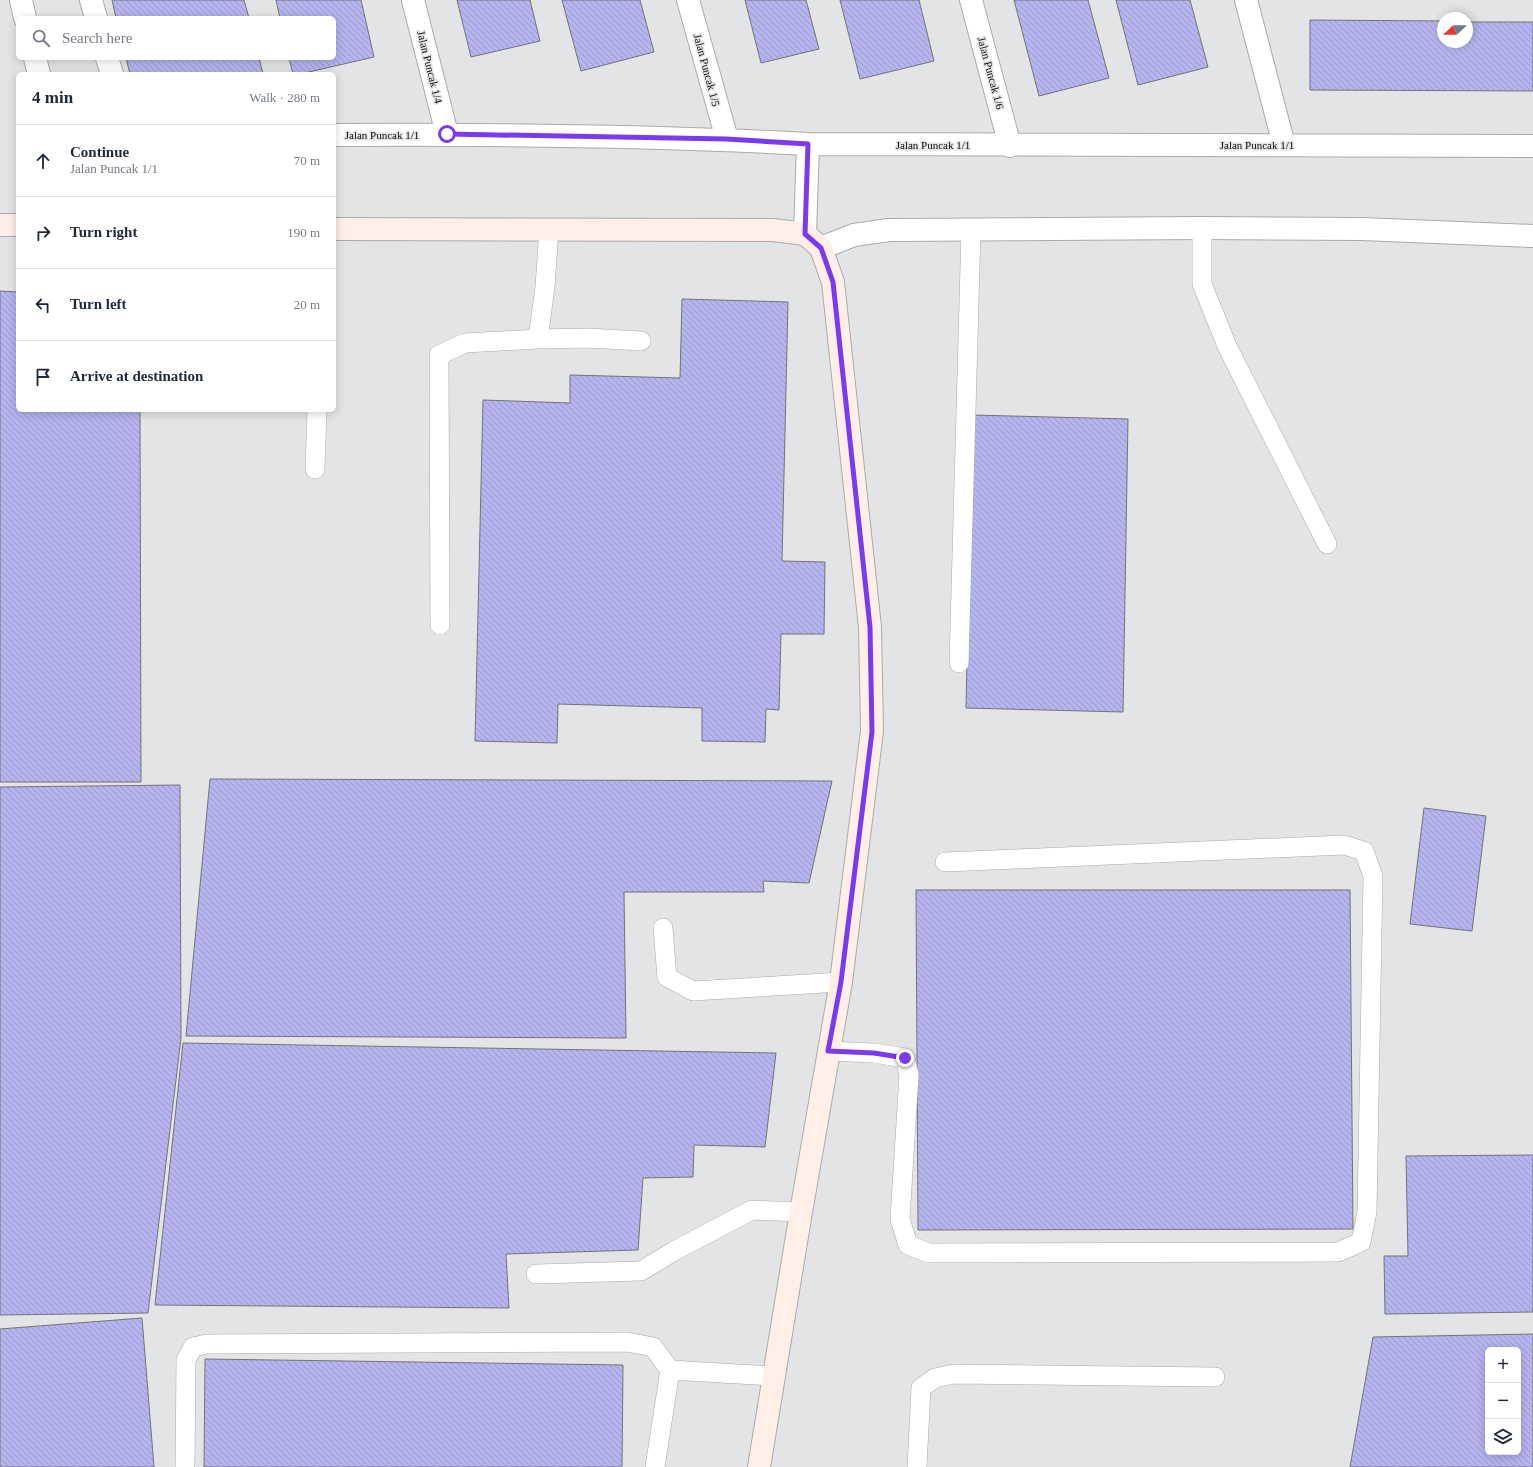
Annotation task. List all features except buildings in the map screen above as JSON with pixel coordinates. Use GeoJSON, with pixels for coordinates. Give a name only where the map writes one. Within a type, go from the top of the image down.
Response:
{"type":"FeatureCollection","features":[{"type":"Feature","properties":{"kind":"street"},"geometry":{"type":"LineString","coordinates":[[21,0],[25,16]]}},
{"type":"Feature","properties":{"kind":"street"},"geometry":{"type":"LineString","coordinates":[[91,0],[95,16]]}},
{"type":"Feature","properties":{"kind":"street","name":"Jalan Puncak 1/4"},"geometry":{"type":"LineString","coordinates":[[413,0],[447,134]]}},
{"type":"Feature","properties":{"kind":"street","name":"Jalan Puncak 1/5"},"geometry":{"type":"LineString","coordinates":[[688,0],[726,139]]}},
{"type":"Feature","properties":{"kind":"street","name":"Jalan Puncak 1/6"},"geometry":{"type":"LineString","coordinates":[[971,0],[1010,146]]}},
{"type":"Feature","properties":{"kind":"street"},"geometry":{"type":"LineString","coordinates":[[1246,0],[1284,145]]}},
{"type":"Feature","properties":{"kind":"street"},"geometry":{"type":"LineString","coordinates":[[36,60],[38,72]]}},
{"type":"Feature","properties":{"kind":"street"},"geometry":{"type":"LineString","coordinates":[[108,60],[111,72]]}},
{"type":"Feature","properties":{"kind":"street","name":"Jalan Puncak 1/1"},"geometry":{"type":"LineString","coordinates":[[336,135],[447,134],[726,139],[808,144],[1010,146],[1533,146]]}},
{"type":"Feature","properties":{"kind":"street"},"geometry":{"type":"LineString","coordinates":[[759,1467],[828,1051],[841,982],[872,732],[870,627],[833,282],[813,241],[808,144]]}},
{"type":"Feature","properties":{"kind":"street"},"geometry":{"type":"LineString","coordinates":[[0,225],[16,225]]}},
{"type":"Feature","properties":{"kind":"street"},"geometry":{"type":"LineString","coordinates":[[336,229],[773,230],[813,241],[889,230],[1202,228],[1362,229],[1533,236]]}},
{"type":"Feature","properties":{"kind":"lane"},"geometry":{"type":"LineString","coordinates":[[1202,228],[1202,284],[1227,346],[1327,544]]}},
{"type":"Feature","properties":{"kind":"lane"},"geometry":{"type":"LineString","coordinates":[[538,339],[545,287],[549,229]]}},
{"type":"Feature","properties":{"kind":"lane"},"geometry":{"type":"LineString","coordinates":[[959,662],[971,230]]}},
{"type":"Feature","properties":{"kind":"lane"},"geometry":{"type":"LineString","coordinates":[[440,625],[439,355],[465,343],[588,338],[641,341]]}},
{"type":"Feature","properties":{"kind":"lane"},"geometry":{"type":"LineString","coordinates":[[315,469],[317,412]]}},
{"type":"Feature","properties":{"kind":"lane"},"geometry":{"type":"LineString","coordinates":[[828,1051],[874,1053],[905,1058],[909,1075],[900,1219],[908,1245],[928,1253],[1338,1252],[1361,1242],[1367,1212],[1373,876],[1364,851],[1344,845],[945,862]]}},
{"type":"Feature","properties":{"kind":"lane"},"geometry":{"type":"LineString","coordinates":[[663,928],[667,977],[693,992],[841,982]]}},
{"type":"Feature","properties":{"kind":"lane"},"geometry":{"type":"LineString","coordinates":[[536,1274],[640,1271],[674,1251],[752,1210],[801,1212]]}},
{"type":"Feature","properties":{"kind":"lane"},"geometry":{"type":"LineString","coordinates":[[185,1467],[186,1360],[193,1347],[207,1344],[627,1342],[653,1347],[670,1370],[655,1467]]}},
{"type":"Feature","properties":{"kind":"lane"},"geometry":{"type":"LineString","coordinates":[[670,1370],[774,1376]]}},
{"type":"Feature","properties":{"kind":"lane"},"geometry":{"type":"LineString","coordinates":[[917,1467],[921,1388],[935,1378],[954,1374],[1215,1377]]}},
{"type":"Feature","properties":{"kind":"route"},"geometry":{"type":"LineString","coordinates":[[447,134],[726,139],[808,144],[805,234],[821,248],[833,282],[870,627],[872,732],[841,982],[828,1051],[874,1053],[905,1058]]}}]}
